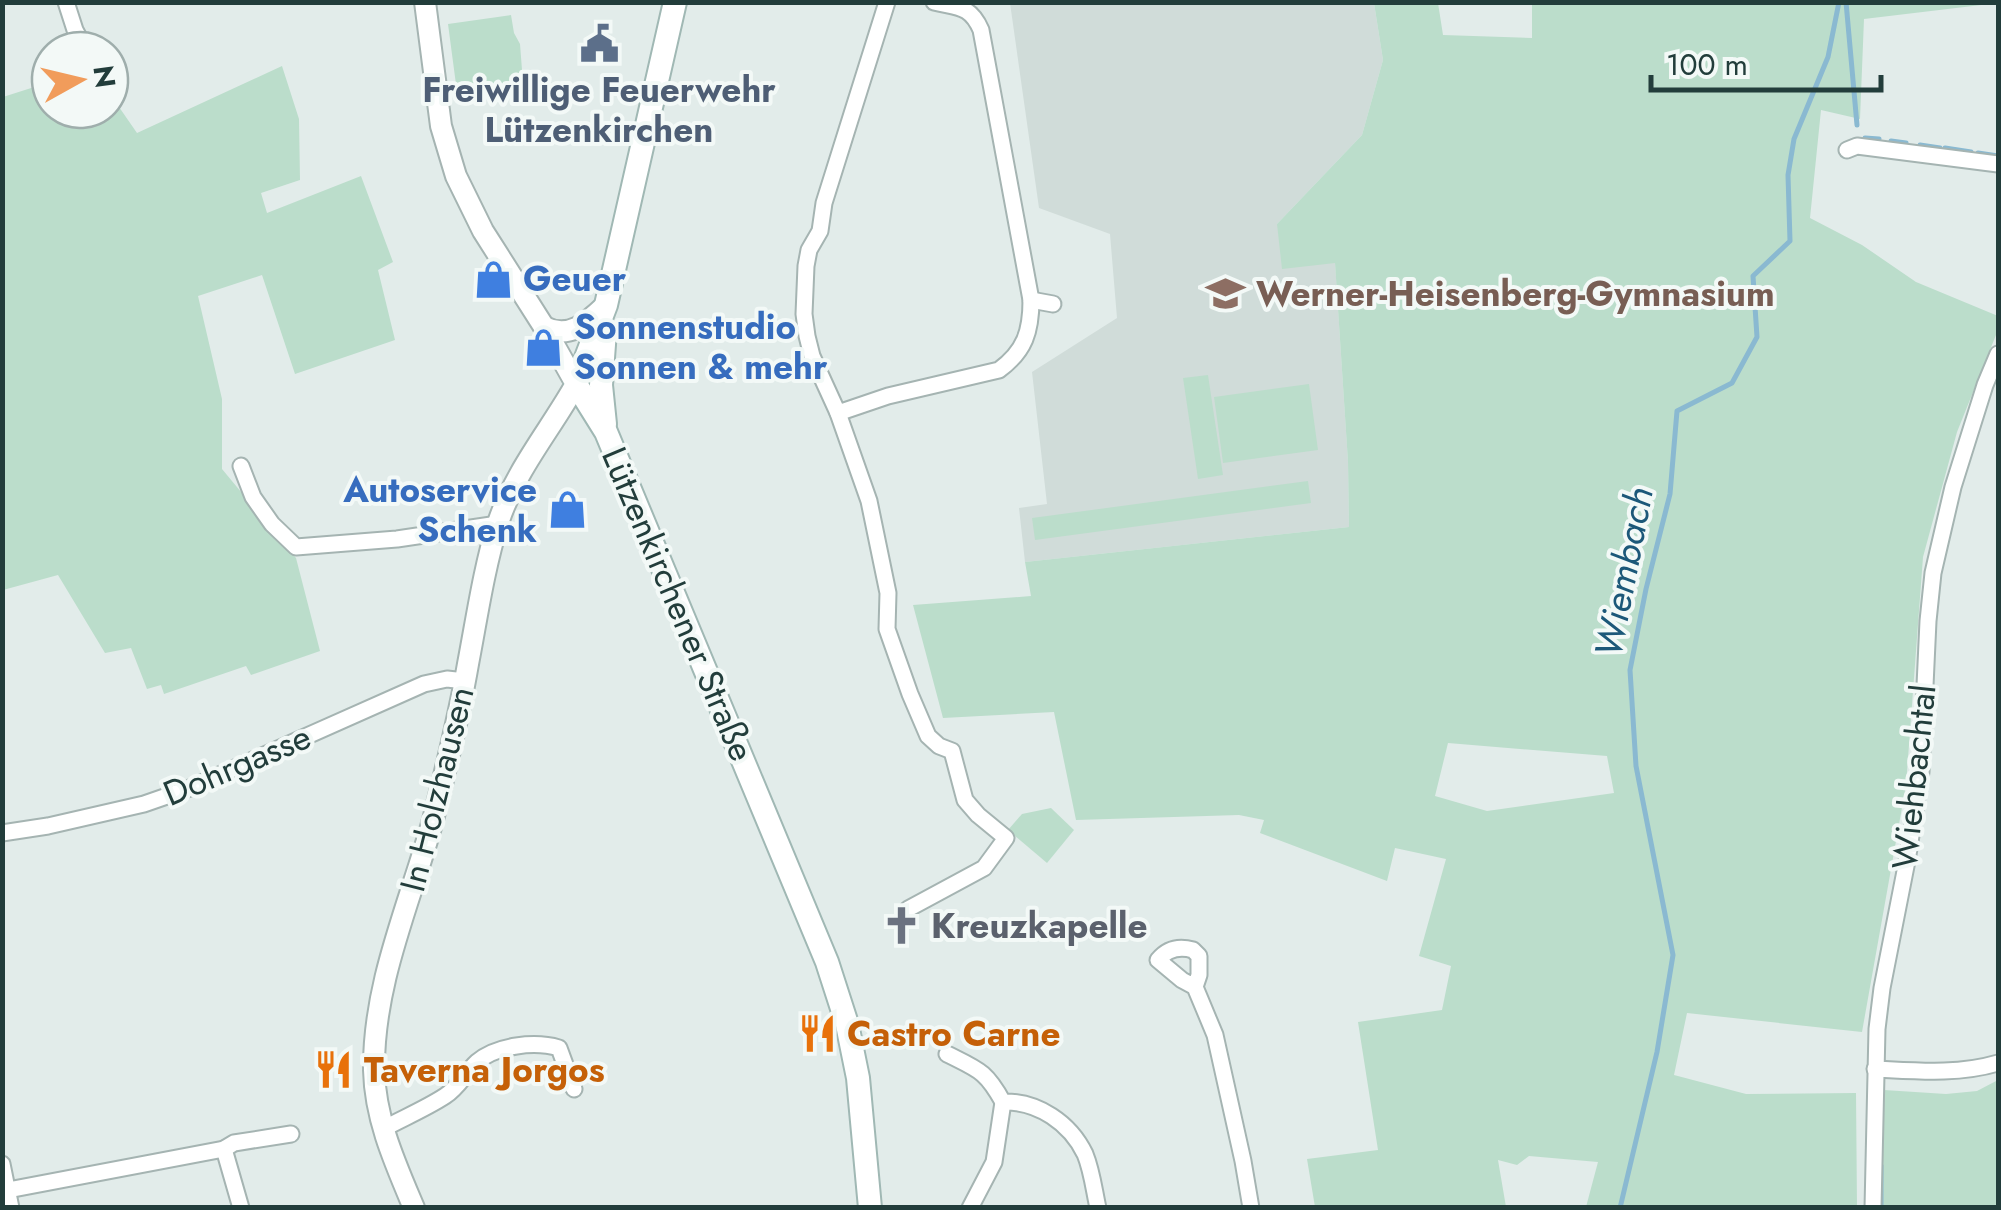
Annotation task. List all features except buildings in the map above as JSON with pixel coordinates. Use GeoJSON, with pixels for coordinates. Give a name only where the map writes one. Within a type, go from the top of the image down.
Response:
{"type":"FeatureCollection","features":[{"type":"Feature","properties":{"kind":"main road"},"geometry":{"type":"LineString","coordinates":[[576,384],[606,306],[676,2]]}},
{"type":"Feature","properties":{"kind":"main road"},"geometry":{"type":"LineString","coordinates":[[606,306],[600,385],[606,432]]}},
{"type":"Feature","properties":{"kind":"main road","name":"Lützenkirchener Straße"},"geometry":{"type":"LineString","coordinates":[[576,384],[606,432],[828,962],[858,1078],[870,1208]]}},
{"type":"Feature","properties":{"kind":"street"},"geometry":{"type":"LineString","coordinates":[[66,2],[75,30]]}},
{"type":"Feature","properties":{"kind":"street"},"geometry":{"type":"LineString","coordinates":[[425,2],[441,126],[456,176],[483,230],[576,384]]}},
{"type":"Feature","properties":{"kind":"street"},"geometry":{"type":"LineString","coordinates":[[887,2],[824,203],[820,231],[809,250],[804,314],[807,336],[869,501],[888,592],[887,629],[910,694],[928,736],[952,751],[965,800],[1006,838],[984,868],[908,910]]}},
{"type":"Feature","properties":{"kind":"street"},"geometry":{"type":"LineString","coordinates":[[838,413],[888,396],[999,370],[1013,360],[1024,342],[1031,316],[981,30],[967,10],[934,2]]}},
{"type":"Feature","properties":{"kind":"street"},"geometry":{"type":"LineString","coordinates":[[1847,150],[1857,146],[1998,164]]}},
{"type":"Feature","properties":{"kind":"street"},"geometry":{"type":"LineString","coordinates":[[1031,300],[1053,304]]}},
{"type":"Feature","properties":{"kind":"street"},"geometry":{"type":"LineString","coordinates":[[544,327],[562,332],[574,330],[606,306]]}},
{"type":"Feature","properties":{"kind":"street","name":"Wiehbachtal"},"geometry":{"type":"LineString","coordinates":[[1873,1208],[1875,1069],[1882,988],[1920,772],[1933,573],[1953,488],[1998,354]]}},
{"type":"Feature","properties":{"kind":"street","name":"In Holzhausen"},"geometry":{"type":"LineString","coordinates":[[414,1208],[382,1129],[374,1076],[378,1006],[433,820],[498,524],[522,468],[576,384]]}},
{"type":"Feature","properties":{"kind":"street"},"geometry":{"type":"LineString","coordinates":[[551,422],[586,420],[606,432]]}},
{"type":"Feature","properties":{"kind":"street"},"geometry":{"type":"LineString","coordinates":[[241,466],[252,497],[296,548],[498,524]]}},
{"type":"Feature","properties":{"kind":"street","name":"Dohrgasse"},"geometry":{"type":"LineString","coordinates":[[2,833],[144,804],[202,784],[424,684],[447,679],[465,681]]}},
{"type":"Feature","properties":{"kind":"street"},"geometry":{"type":"LineString","coordinates":[[1196,987],[1215,1035],[1252,1208]]}},
{"type":"Feature","properties":{"kind":"street"},"geometry":{"type":"LineString","coordinates":[[382,1129],[455,1089],[490,1054],[511,1048],[546,1044],[559,1048],[574,1089]]}},
{"type":"Feature","properties":{"kind":"street"},"geometry":{"type":"LineString","coordinates":[[948,1054],[991,1080],[1003,1102],[994,1162],[970,1208]]}},
{"type":"Feature","properties":{"kind":"street"},"geometry":{"type":"LineString","coordinates":[[1875,1069],[1973,1071],[1998,1063]]}},
{"type":"Feature","properties":{"kind":"street"},"geometry":{"type":"LineString","coordinates":[[1003,1102],[1036,1107],[1074,1136],[1090,1167],[1098,1208]]}},
{"type":"Feature","properties":{"kind":"street"},"geometry":{"type":"LineString","coordinates":[[8,1190],[291,1134]]}},
{"type":"Feature","properties":{"kind":"street"},"geometry":{"type":"LineString","coordinates":[[224,1149],[241,1208]]}},
{"type":"Feature","properties":{"kind":"street"},"geometry":{"type":"LineString","coordinates":[[2,1164],[11,1208]]}},
{"type":"Feature","properties":{"kind":"shaded area","name":"Werner-Heisenberg-Gymnasium"},"geometry":{"type":"Polygon","coordinates":[[[1010,3],[1374,3],[1383,60],[1362,135],[1277,224],[1335,262],[1349,527],[1025,562],[1019,508],[1047,504],[1032,372],[1117,318],[1110,234],[1039,208],[1010,3]]]}},
{"type":"Feature","properties":{"kind":"green space"},"geometry":{"type":"Polygon","coordinates":[[[1374,3],[1438,3],[1443,35],[1532,38],[1532,3],[1998,3],[1864,19],[1860,119],[1821,110],[1810,218],[1862,245],[1916,282],[1998,316],[1998,330],[1957,432],[1923,557],[1906,785],[1862,1032],[1687,1013],[1674,1075],[1746,1094],[1856,1093],[1857,1207],[1586,1207],[1598,1162],[1529,1156],[1517,1165],[1498,1160],[1506,1207],[1315,1207],[1307,1159],[1378,1150],[1358,1022],[1442,1010],[1451,966],[1419,956],[1446,859],[1395,848],[1387,881],[1260,833],[1264,820],[1239,815],[1076,820],[1054,712],[943,718],[913,605],[1031,596],[1025,562],[1349,527],[1335,263],[1282,269],[1277,224],[1362,135],[1383,60],[1374,3]],[[1448,743],[1435,796],[1487,811],[1614,793],[1607,756],[1448,743]]]}},
{"type":"Feature","properties":{"kind":"green space"},"geometry":{"type":"Polygon","coordinates":[[[511,15],[520,44],[523,83],[457,92],[448,24],[511,15]]]}},
{"type":"Feature","properties":{"kind":"green space"},"geometry":{"type":"Polygon","coordinates":[[[282,66],[299,119],[300,180],[261,193],[267,213],[361,176],[393,262],[378,270],[395,340],[295,374],[262,275],[198,296],[222,399],[222,469],[296,558],[320,651],[251,675],[246,666],[164,694],[161,685],[147,689],[131,648],[105,653],[58,575],[3,590],[3,97],[30,88],[30,130],[130,130],[130,123],[137,133],[282,66]]]}},
{"type":"Feature","properties":{"kind":"green space"},"geometry":{"type":"Polygon","coordinates":[[[1208,375],[1223,475],[1198,479],[1183,378],[1208,375]]]}},
{"type":"Feature","properties":{"kind":"green space"},"geometry":{"type":"Polygon","coordinates":[[[1309,384],[1318,450],[1223,463],[1214,397],[1309,384]]]}},
{"type":"Feature","properties":{"kind":"green space"},"geometry":{"type":"Polygon","coordinates":[[[1308,481],[1311,503],[1035,540],[1032,518],[1308,481]]]}},
{"type":"Feature","properties":{"kind":"green space"},"geometry":{"type":"Polygon","coordinates":[[[1051,808],[1074,830],[1047,863],[1008,830],[1022,814],[1051,808]]]}},
{"type":"Feature","properties":{"kind":"green space"},"geometry":{"type":"Polygon","coordinates":[[[1998,1080],[1998,1207],[1879,1208],[1879,1096],[1884,1090],[1946,1094],[1977,1091],[1998,1080]]]}},
{"type":"Feature","properties":{"kind":"waterway","name":"Wiembach"},"geometry":{"type":"LineString","coordinates":[[1620,1208],[1657,1052],[1673,955],[1636,766],[1630,670],[1670,494],[1677,411],[1732,383],[1757,337],[1753,276],[1790,241],[1788,175],[1794,139],[1828,57],[1839,2]]}},
{"type":"Feature","properties":{"kind":"waterway"},"geometry":{"type":"LineString","coordinates":[[1846,2],[1857,125]]}},
{"type":"Feature","properties":{"kind":"waterway"},"geometry":{"type":"LineString","coordinates":[[1865,138],[1879,139]]}},
{"type":"Feature","properties":{"kind":"waterway"},"geometry":{"type":"LineString","coordinates":[[1891,141],[1906,143]]}},
{"type":"Feature","properties":{"kind":"waterway"},"geometry":{"type":"LineString","coordinates":[[1920,145],[1940,148]]}},
{"type":"Feature","properties":{"kind":"waterway"},"geometry":{"type":"LineString","coordinates":[[1945,148],[1971,152]]}},
{"type":"Feature","properties":{"kind":"waterway"},"geometry":{"type":"LineString","coordinates":[[1978,153],[1998,156]]}},
{"type":"Feature","properties":{"kind":"waterway"},"geometry":{"type":"LineString","coordinates":[[1881,1166],[1881,1208]]}},
{"type":"Feature","properties":{"kind":"place","name":"Freiwillige Feuerwehr Lützenkirchen"},"geometry":{"type":"Point","coordinates":[599,43]}},
{"type":"Feature","properties":{"kind":"place","name":"Geuer"},"geometry":{"type":"Point","coordinates":[493,279]}},
{"type":"Feature","properties":{"kind":"place","name":"Werner-Heisenberg-Gymnasium"},"geometry":{"type":"Point","coordinates":[1226,294]}},
{"type":"Feature","properties":{"kind":"place","name":"Sonnenstudio Sonnen & mehr"},"geometry":{"type":"Point","coordinates":[544,347]}},
{"type":"Feature","properties":{"kind":"place","name":"Autoservice Schenk"},"geometry":{"type":"Point","coordinates":[567,510]}},
{"type":"Feature","properties":{"kind":"place","name":"Kreuzkapelle"},"geometry":{"type":"Point","coordinates":[901,926]}},
{"type":"Feature","properties":{"kind":"place","name":"Castro Carne"},"geometry":{"type":"Point","coordinates":[817,1034]}},
{"type":"Feature","properties":{"kind":"place","name":"Taverna Jorgos"},"geometry":{"type":"Point","coordinates":[334,1070]}}]}
